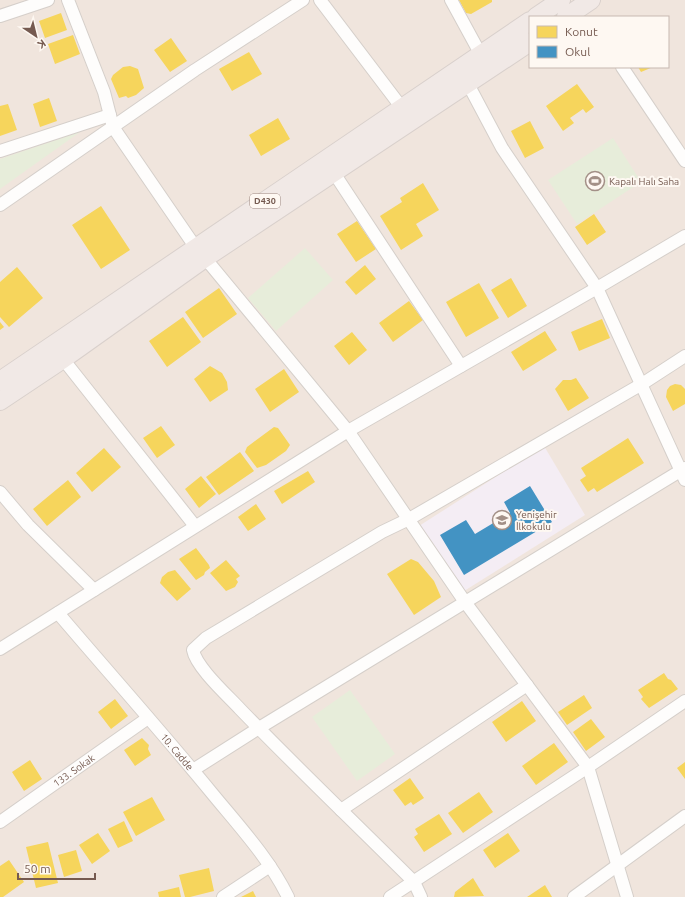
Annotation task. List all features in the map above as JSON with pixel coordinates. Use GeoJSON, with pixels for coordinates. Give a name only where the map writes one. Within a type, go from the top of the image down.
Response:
{"type":"FeatureCollection","features":[{"type":"Feature","properties":{"kind":"highway"},"geometry":{"type":"LineString","coordinates":[[537,16],[561,0]]}},
{"type":"Feature","properties":{"kind":"highway"},"geometry":{"type":"LineString","coordinates":[[568,16],[587,8]]}},
{"type":"Feature","properties":{"kind":"highway","name":"D430"},"geometry":{"type":"LineString","coordinates":[[0,401],[63,358],[200,253],[402,108],[529,22]]}},
{"type":"Feature","properties":{"kind":"highway","name":"D430"},"geometry":{"type":"LineString","coordinates":[[0,382],[200,253],[334,173],[529,43]]}},
{"type":"Feature","properties":{"kind":"street"},"geometry":{"type":"LineString","coordinates":[[0,16],[48,0]]}},
{"type":"Feature","properties":{"kind":"street"},"geometry":{"type":"LineString","coordinates":[[68,0],[104,92],[112,121],[200,253],[348,431],[465,602],[588,767],[627,897]]}},
{"type":"Feature","properties":{"kind":"street"},"geometry":{"type":"LineString","coordinates":[[0,205],[112,121],[195,70],[302,0]]}},
{"type":"Feature","properties":{"kind":"street"},"geometry":{"type":"LineString","coordinates":[[320,0],[402,108]]}},
{"type":"Feature","properties":{"kind":"street"},"geometry":{"type":"LineString","coordinates":[[451,0],[481,55]]}},
{"type":"Feature","properties":{"kind":"street"},"geometry":{"type":"LineString","coordinates":[[623,68],[685,161]]}},
{"type":"Feature","properties":{"kind":"street"},"geometry":{"type":"LineString","coordinates":[[193,770],[465,602],[684,473],[597,288],[502,148],[468,84]]}},
{"type":"Feature","properties":{"kind":"street"},"geometry":{"type":"LineString","coordinates":[[0,151],[112,121]]}},
{"type":"Feature","properties":{"kind":"street"},"geometry":{"type":"LineString","coordinates":[[334,173],[461,366]]}},
{"type":"Feature","properties":{"kind":"street"},"geometry":{"type":"LineString","coordinates":[[0,649],[348,431],[685,236]]}},
{"type":"Feature","properties":{"kind":"street"},"geometry":{"type":"LineString","coordinates":[[421,897],[414,882],[259,728],[212,679],[194,656],[193,650],[206,638],[382,532],[409,519],[642,384],[685,356]]}},
{"type":"Feature","properties":{"kind":"street"},"geometry":{"type":"LineString","coordinates":[[63,358],[195,526]]}},
{"type":"Feature","properties":{"kind":"street"},"geometry":{"type":"LineString","coordinates":[[0,492],[28,524],[94,590]]}},
{"type":"Feature","properties":{"kind":"street","name":"10. Cadde"},"geometry":{"type":"LineString","coordinates":[[58,613],[235,820],[270,866],[288,897]]}},
{"type":"Feature","properties":{"kind":"street"},"geometry":{"type":"LineString","coordinates":[[341,810],[527,685]]}},
{"type":"Feature","properties":{"kind":"street"},"geometry":{"type":"LineString","coordinates":[[390,897],[588,767],[685,701]]}},
{"type":"Feature","properties":{"kind":"street","name":"133. Sokak"},"geometry":{"type":"LineString","coordinates":[[0,822],[148,718]]}},
{"type":"Feature","properties":{"kind":"street"},"geometry":{"type":"LineString","coordinates":[[574,897],[685,816]]}},
{"type":"Feature","properties":{"kind":"street"},"geometry":{"type":"LineString","coordinates":[[223,897],[270,866]]}},
{"type":"Feature","properties":{"kind":"shaded area"},"geometry":{"type":"Polygon","coordinates":[[[0,0],[685,0],[685,897],[0,897],[0,0]]]}},
{"type":"Feature","properties":{"kind":"shaded area","name":"Yenişehir İlkokulu"},"geometry":{"type":"Polygon","coordinates":[[[544,446],[585,515],[461,593],[419,526],[544,446]]]}},
{"type":"Feature","properties":{"kind":"green space"},"geometry":{"type":"Polygon","coordinates":[[[80,132],[0,189],[0,159],[80,132]]]}},
{"type":"Feature","properties":{"kind":"green space","name":"Kapalı Halı Saha"},"geometry":{"type":"Polygon","coordinates":[[[613,138],[641,182],[577,224],[548,180],[613,138]]]}},
{"type":"Feature","properties":{"kind":"green space"},"geometry":{"type":"Polygon","coordinates":[[[305,248],[333,280],[276,331],[248,298],[305,248]]]}},
{"type":"Feature","properties":{"kind":"green space"},"geometry":{"type":"Polygon","coordinates":[[[350,690],[395,754],[357,781],[312,717],[350,690]]]}},
{"type":"Feature","properties":{"kind":"building: Konut"},"geometry":{"type":"Polygon","coordinates":[[[459,0],[492,0],[492,2],[471,14],[466,13],[459,0]]]}},
{"type":"Feature","properties":{"kind":"building: Konut"},"geometry":{"type":"Polygon","coordinates":[[[61,13],[67,30],[45,38],[39,21],[61,13]]]}},
{"type":"Feature","properties":{"kind":"building: Konut"},"geometry":{"type":"Polygon","coordinates":[[[73,35],[80,54],[55,64],[48,44],[73,35]]]}},
{"type":"Feature","properties":{"kind":"building: Konut"},"geometry":{"type":"Polygon","coordinates":[[[171,38],[187,61],[170,72],[154,50],[171,38]]]}},
{"type":"Feature","properties":{"kind":"building: Konut"},"geometry":{"type":"Polygon","coordinates":[[[249,52],[262,74],[232,91],[219,69],[249,52]]]}},
{"type":"Feature","properties":{"kind":"building: Konut"},"geometry":{"type":"Polygon","coordinates":[[[130,66],[138,69],[144,88],[136,95],[128,98],[126,96],[119,98],[111,79],[113,75],[123,67],[130,66]]]}},
{"type":"Feature","properties":{"kind":"building: Konut"},"geometry":{"type":"Polygon","coordinates":[[[639,68],[651,68],[641,72],[639,68]]]}},
{"type":"Feature","properties":{"kind":"building: Konut"},"geometry":{"type":"Polygon","coordinates":[[[577,84],[594,107],[586,113],[583,109],[570,118],[574,123],[563,131],[546,106],[577,84]]]}},
{"type":"Feature","properties":{"kind":"building: Konut"},"geometry":{"type":"Polygon","coordinates":[[[49,98],[57,121],[40,127],[33,104],[49,98]]]}},
{"type":"Feature","properties":{"kind":"building: Konut"},"geometry":{"type":"Polygon","coordinates":[[[8,104],[17,130],[0,136],[0,106],[8,104]]]}},
{"type":"Feature","properties":{"kind":"building: Konut"},"geometry":{"type":"Polygon","coordinates":[[[278,118],[290,139],[261,156],[249,135],[278,118]]]}},
{"type":"Feature","properties":{"kind":"building: Konut"},"geometry":{"type":"Polygon","coordinates":[[[530,121],[544,148],[525,158],[511,131],[530,121]]]}},
{"type":"Feature","properties":{"kind":"building: Konut"},"geometry":{"type":"Polygon","coordinates":[[[423,183],[439,210],[416,224],[423,236],[401,250],[380,216],[402,202],[400,198],[423,183]]]}},
{"type":"Feature","properties":{"kind":"building: Konut"},"geometry":{"type":"Polygon","coordinates":[[[101,206],[130,250],[101,269],[72,225],[101,206]]]}},
{"type":"Feature","properties":{"kind":"building: Konut"},"geometry":{"type":"Polygon","coordinates":[[[594,214],[606,232],[587,245],[575,227],[594,214]]]}},
{"type":"Feature","properties":{"kind":"building: Konut"},"geometry":{"type":"Polygon","coordinates":[[[357,221],[376,249],[356,262],[337,234],[357,221]]]}},
{"type":"Feature","properties":{"kind":"building: Konut"},"geometry":{"type":"Polygon","coordinates":[[[365,265],[376,279],[356,295],[345,282],[365,265]]]}},
{"type":"Feature","properties":{"kind":"building: Konut"},"geometry":{"type":"Polygon","coordinates":[[[17,267],[43,298],[9,327],[0,317],[0,282],[17,267]]]}},
{"type":"Feature","properties":{"kind":"building: Konut"},"geometry":{"type":"Polygon","coordinates":[[[511,278],[527,306],[508,318],[491,290],[511,278]]]}},
{"type":"Feature","properties":{"kind":"building: Konut"},"geometry":{"type":"Polygon","coordinates":[[[479,283],[499,318],[466,337],[446,302],[479,283]]]}},
{"type":"Feature","properties":{"kind":"building: Konut"},"geometry":{"type":"Polygon","coordinates":[[[219,288],[237,314],[203,338],[185,312],[219,288]]]}},
{"type":"Feature","properties":{"kind":"building: Konut"},"geometry":{"type":"Polygon","coordinates":[[[409,301],[423,320],[393,342],[379,323],[409,301]]]}},
{"type":"Feature","properties":{"kind":"building: Konut"},"geometry":{"type":"Polygon","coordinates":[[[183,317],[201,342],[167,367],[149,341],[183,317]]]}},
{"type":"Feature","properties":{"kind":"building: Konut"},"geometry":{"type":"Polygon","coordinates":[[[602,319],[610,338],[579,351],[571,332],[602,319]]]}},
{"type":"Feature","properties":{"kind":"building: Konut"},"geometry":{"type":"Polygon","coordinates":[[[0,322],[4,327],[0,330],[0,322]]]}},
{"type":"Feature","properties":{"kind":"building: Konut"},"geometry":{"type":"Polygon","coordinates":[[[545,331],[557,350],[523,371],[511,352],[545,331]]]}},
{"type":"Feature","properties":{"kind":"building: Konut"},"geometry":{"type":"Polygon","coordinates":[[[352,332],[367,350],[349,365],[334,346],[352,332]]]}},
{"type":"Feature","properties":{"kind":"building: Konut"},"geometry":{"type":"Polygon","coordinates":[[[210,366],[222,373],[227,382],[228,390],[210,402],[194,379],[210,366]]]}},
{"type":"Feature","properties":{"kind":"building: Konut"},"geometry":{"type":"Polygon","coordinates":[[[284,369],[299,392],[270,412],[255,389],[284,369]]]}},
{"type":"Feature","properties":{"kind":"building: Konut"},"geometry":{"type":"Polygon","coordinates":[[[576,378],[589,398],[568,411],[555,389],[563,380],[571,380],[576,378]]]}},
{"type":"Feature","properties":{"kind":"building: Konut"},"geometry":{"type":"Polygon","coordinates":[[[675,384],[681,385],[685,389],[685,404],[673,411],[666,397],[667,390],[670,386],[675,384]]]}},
{"type":"Feature","properties":{"kind":"building: Konut"},"geometry":{"type":"Polygon","coordinates":[[[161,426],[175,445],[157,458],[143,438],[161,426]]]}},
{"type":"Feature","properties":{"kind":"building: Konut"},"geometry":{"type":"Polygon","coordinates":[[[274,427],[278,428],[290,445],[286,451],[266,465],[257,468],[245,452],[247,447],[274,427]]]}},
{"type":"Feature","properties":{"kind":"building: Konut"},"geometry":{"type":"Polygon","coordinates":[[[628,438],[644,463],[597,492],[594,488],[588,492],[580,480],[586,476],[581,468],[628,438]]]}},
{"type":"Feature","properties":{"kind":"building: Konut"},"geometry":{"type":"Polygon","coordinates":[[[104,448],[121,467],[92,492],[76,473],[104,448]]]}},
{"type":"Feature","properties":{"kind":"building: Konut"},"geometry":{"type":"Polygon","coordinates":[[[240,452],[254,471],[219,495],[206,477],[240,452]]]}},
{"type":"Feature","properties":{"kind":"building: Konut"},"geometry":{"type":"Polygon","coordinates":[[[308,471],[315,482],[282,504],[274,491],[308,471]]]}},
{"type":"Feature","properties":{"kind":"building: Konut"},"geometry":{"type":"Polygon","coordinates":[[[201,476],[216,494],[199,508],[185,489],[201,476]]]}},
{"type":"Feature","properties":{"kind":"building: Konut"},"geometry":{"type":"Polygon","coordinates":[[[68,480],[81,497],[47,526],[33,509],[68,480]]]}},
{"type":"Feature","properties":{"kind":"building: Konut"},"geometry":{"type":"Polygon","coordinates":[[[256,504],[266,519],[248,531],[238,517],[256,504]]]}},
{"type":"Feature","properties":{"kind":"building: Konut"},"geometry":{"type":"Polygon","coordinates":[[[196,548],[210,568],[204,575],[196,580],[179,559],[196,548]]]}},
{"type":"Feature","properties":{"kind":"building: Konut"},"geometry":{"type":"Polygon","coordinates":[[[411,559],[418,562],[434,581],[441,597],[414,615],[387,574],[411,559]]]}},
{"type":"Feature","properties":{"kind":"building: Konut"},"geometry":{"type":"Polygon","coordinates":[[[226,560],[240,576],[236,579],[238,582],[235,587],[226,591],[210,573],[226,560]]]}},
{"type":"Feature","properties":{"kind":"building: Konut"},"geometry":{"type":"Polygon","coordinates":[[[175,570],[191,589],[177,601],[160,583],[162,577],[168,572],[175,570]]]}},
{"type":"Feature","properties":{"kind":"building: Konut"},"geometry":{"type":"Polygon","coordinates":[[[664,673],[678,689],[649,708],[641,699],[643,697],[638,690],[664,673]]]}},
{"type":"Feature","properties":{"kind":"building: Konut"},"geometry":{"type":"Polygon","coordinates":[[[584,695],[592,708],[567,725],[558,712],[584,695]]]}},
{"type":"Feature","properties":{"kind":"building: Konut"},"geometry":{"type":"Polygon","coordinates":[[[115,699],[128,716],[111,729],[98,712],[115,699]]]}},
{"type":"Feature","properties":{"kind":"building: Konut"},"geometry":{"type":"Polygon","coordinates":[[[522,701],[536,721],[506,742],[492,722],[522,701]]]}},
{"type":"Feature","properties":{"kind":"building: Konut"},"geometry":{"type":"Polygon","coordinates":[[[591,719],[605,737],[586,751],[573,732],[591,719]]]}},
{"type":"Feature","properties":{"kind":"building: Konut"},"geometry":{"type":"Polygon","coordinates":[[[142,738],[149,745],[148,749],[151,755],[135,766],[124,750],[142,738]]]}},
{"type":"Feature","properties":{"kind":"building: Konut"},"geometry":{"type":"Polygon","coordinates":[[[554,743],[568,762],[536,785],[522,766],[554,743]]]}},
{"type":"Feature","properties":{"kind":"building: Konut"},"geometry":{"type":"Polygon","coordinates":[[[30,760],[42,779],[24,791],[12,772],[30,760]]]}},
{"type":"Feature","properties":{"kind":"building: Konut"},"geometry":{"type":"Polygon","coordinates":[[[685,762],[685,779],[677,768],[685,762]]]}},
{"type":"Feature","properties":{"kind":"building: Konut"},"geometry":{"type":"Polygon","coordinates":[[[410,778],[424,798],[413,805],[411,802],[405,806],[393,790],[410,778]]]}},
{"type":"Feature","properties":{"kind":"building: Konut"},"geometry":{"type":"Polygon","coordinates":[[[479,792],[493,812],[463,833],[448,813],[479,792]]]}},
{"type":"Feature","properties":{"kind":"building: Konut"},"geometry":{"type":"Polygon","coordinates":[[[152,797],[165,820],[136,836],[123,812],[152,797]]]}},
{"type":"Feature","properties":{"kind":"building: Konut"},"geometry":{"type":"Polygon","coordinates":[[[439,814],[452,834],[424,852],[414,837],[418,834],[415,829],[439,814]]]}},
{"type":"Feature","properties":{"kind":"building: Konut"},"geometry":{"type":"Polygon","coordinates":[[[124,821],[133,841],[118,848],[108,829],[124,821]]]}},
{"type":"Feature","properties":{"kind":"building: Konut"},"geometry":{"type":"Polygon","coordinates":[[[98,833],[110,851],[92,864],[79,845],[98,833]]]}},
{"type":"Feature","properties":{"kind":"building: Konut"},"geometry":{"type":"Polygon","coordinates":[[[508,833],[520,851],[495,868],[483,850],[508,833]]]}},
{"type":"Feature","properties":{"kind":"building: Konut"},"geometry":{"type":"Polygon","coordinates":[[[48,842],[58,883],[36,888],[26,847],[48,842]]]}},
{"type":"Feature","properties":{"kind":"building: Konut"},"geometry":{"type":"Polygon","coordinates":[[[76,850],[82,871],[64,877],[58,855],[76,850]]]}},
{"type":"Feature","properties":{"kind":"building: Konut"},"geometry":{"type":"Polygon","coordinates":[[[9,860],[24,882],[3,897],[0,897],[0,866],[9,860]]]}},
{"type":"Feature","properties":{"kind":"building: Konut"},"geometry":{"type":"Polygon","coordinates":[[[209,868],[214,891],[185,897],[179,875],[209,868]]]}},
{"type":"Feature","properties":{"kind":"building: Konut"},"geometry":{"type":"Polygon","coordinates":[[[473,878],[484,896],[454,897],[455,892],[473,878]]]}},
{"type":"Feature","properties":{"kind":"building: Konut"},"geometry":{"type":"Polygon","coordinates":[[[545,885],[552,897],[527,897],[545,885]]]}},
{"type":"Feature","properties":{"kind":"building: Konut"},"geometry":{"type":"Polygon","coordinates":[[[179,887],[181,897],[159,897],[158,892],[179,887]]]}},
{"type":"Feature","properties":{"kind":"building: Konut"},"geometry":{"type":"Polygon","coordinates":[[[253,891],[256,897],[241,897],[253,891]]]}},
{"type":"Feature","properties":{"kind":"building: Okul"},"geometry":{"type":"Polygon","coordinates":[[[530,486],[552,522],[464,575],[440,535],[466,520],[475,534],[510,513],[504,502],[530,486]]]}},
{"type":"Feature","properties":{"kind":"place","name":"Kapalı Halı Saha"},"geometry":{"type":"Point","coordinates":[595,181]}},
{"type":"Feature","properties":{"kind":"place","name":"Yenişehir İlkokulu"},"geometry":{"type":"Point","coordinates":[502,520]}}]}
